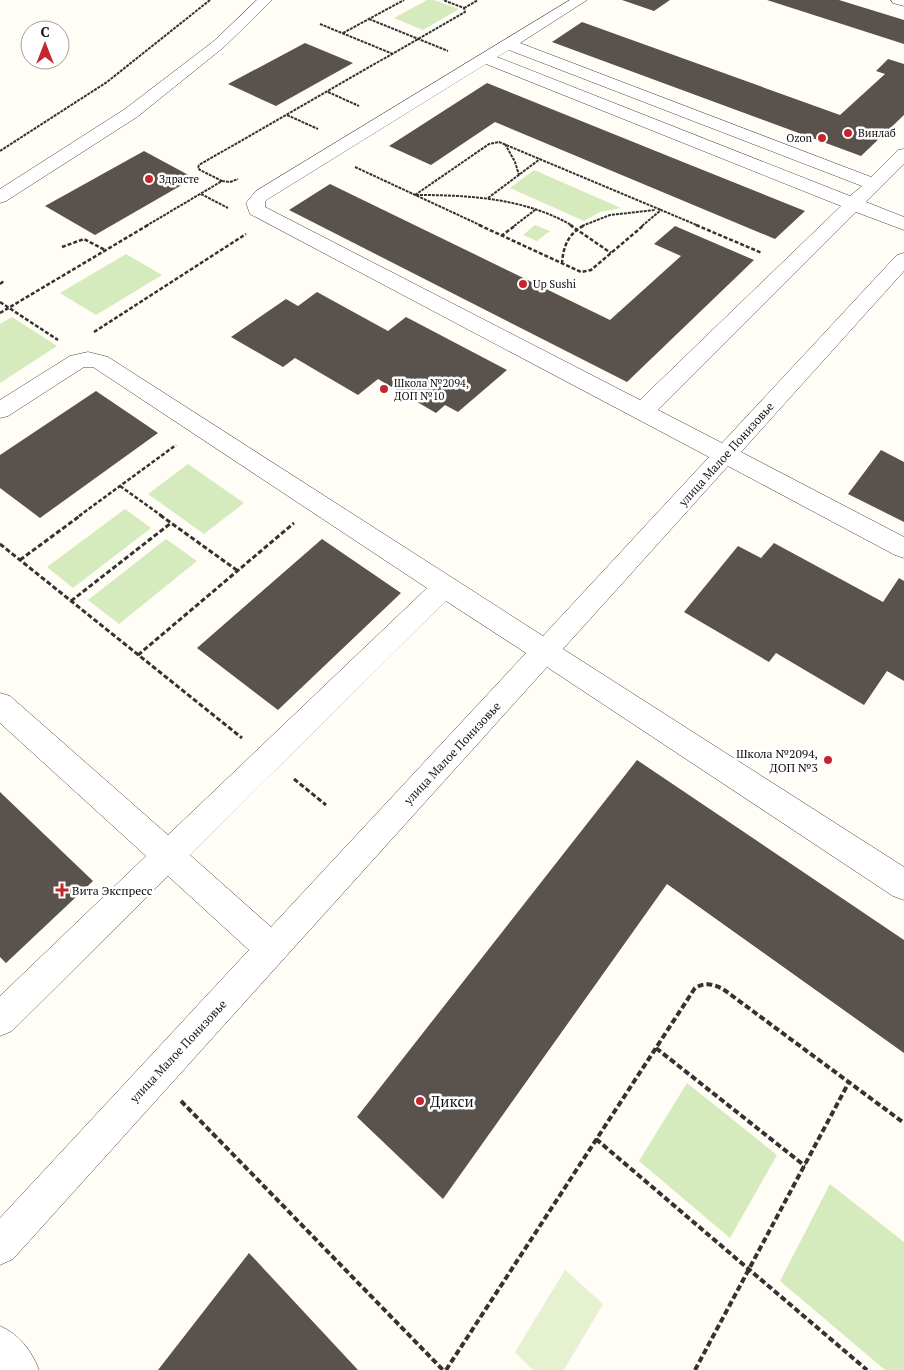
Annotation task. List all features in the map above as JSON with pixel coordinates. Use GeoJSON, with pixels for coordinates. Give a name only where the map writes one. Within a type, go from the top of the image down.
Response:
{"type":"FeatureCollection","features":[{"type":"Feature","properties":{"kind":"street"},"geometry":{"type":"LineString","coordinates":[[0,198],[132,113],[219,44],[265,0]]}},
{"type":"Feature","properties":{"kind":"street"},"geometry":{"type":"LineString","coordinates":[[580,0],[262,195],[255,205],[257,210],[904,548]]}},
{"type":"Feature","properties":{"kind":"street"},"geometry":{"type":"LineString","coordinates":[[898,0],[904,2]]}},
{"type":"Feature","properties":{"kind":"street"},"geometry":{"type":"LineString","coordinates":[[508,44],[874,184]]}},
{"type":"Feature","properties":{"kind":"street"},"geometry":{"type":"LineString","coordinates":[[485,58],[904,224]]}},
{"type":"Feature","properties":{"kind":"street"},"geometry":{"type":"LineString","coordinates":[[642,412],[904,154]]}},
{"type":"Feature","properties":{"kind":"street","name":"улица Малое Понизовье"},"geometry":{"type":"LineString","coordinates":[[0,1246],[904,259]]}},
{"type":"Feature","properties":{"kind":"street"},"geometry":{"type":"LineString","coordinates":[[0,410],[70,365],[79,353],[100,362],[904,885]]}},
{"type":"Feature","properties":{"kind":"street"},"geometry":{"type":"LineString","coordinates":[[0,1019],[445,586]]}},
{"type":"Feature","properties":{"kind":"street"},"geometry":{"type":"LineString","coordinates":[[0,705],[272,949]]}},
{"type":"Feature","properties":{"kind":"street"},"geometry":{"type":"LineString","coordinates":[[0,1346],[19,1370]]}},
{"type":"Feature","properties":{"kind":"path"},"geometry":{"type":"LineString","coordinates":[[0,151],[107,82],[210,0]]}},
{"type":"Feature","properties":{"kind":"path"},"geometry":{"type":"LineString","coordinates":[[343,33],[404,0]]}},
{"type":"Feature","properties":{"kind":"path"},"geometry":{"type":"LineString","coordinates":[[443,0],[464,8]]}},
{"type":"Feature","properties":{"kind":"path"},"geometry":{"type":"LineString","coordinates":[[464,8],[478,0]]}},
{"type":"Feature","properties":{"kind":"path"},"geometry":{"type":"LineString","coordinates":[[242,176],[234,181],[222,181],[200,170],[198,167],[464,13],[466,10],[464,8]]}},
{"type":"Feature","properties":{"kind":"path"},"geometry":{"type":"LineString","coordinates":[[369,19],[451,52],[443,57]]}},
{"type":"Feature","properties":{"kind":"path"},"geometry":{"type":"LineString","coordinates":[[320,24],[393,54]]}},
{"type":"Feature","properties":{"kind":"path"},"geometry":{"type":"LineString","coordinates":[[328,92],[360,106],[352,111]]}},
{"type":"Feature","properties":{"kind":"path"},"geometry":{"type":"LineString","coordinates":[[415,195],[489,144],[499,142],[761,253]]}},
{"type":"Feature","properties":{"kind":"path"},"geometry":{"type":"LineString","coordinates":[[504,144],[515,162],[519,175]]}},
{"type":"Feature","properties":{"kind":"path"},"geometry":{"type":"LineString","coordinates":[[488,198],[541,159]]}},
{"type":"Feature","properties":{"kind":"path"},"geometry":{"type":"LineString","coordinates":[[356,168],[576,271],[587,272],[661,210]]}},
{"type":"Feature","properties":{"kind":"path"},"geometry":{"type":"LineString","coordinates":[[0,313],[222,181]]}},
{"type":"Feature","properties":{"kind":"path"},"geometry":{"type":"LineString","coordinates":[[415,195],[463,195],[488,198],[536,209],[579,229],[595,239],[611,253]]}},
{"type":"Feature","properties":{"kind":"path"},"geometry":{"type":"LineString","coordinates":[[501,236],[536,209]]}},
{"type":"Feature","properties":{"kind":"path"},"geometry":{"type":"LineString","coordinates":[[562,264],[565,244],[579,229],[590,221],[609,214],[631,210],[661,210]]}},
{"type":"Feature","properties":{"kind":"path"},"geometry":{"type":"LineString","coordinates":[[0,302],[79,353],[272,217]]}},
{"type":"Feature","properties":{"kind":"path"},"geometry":{"type":"LineString","coordinates":[[62,247],[82,238],[88,239],[106,250]]}},
{"type":"Feature","properties":{"kind":"path"},"geometry":{"type":"LineString","coordinates":[[0,284],[4,281]]}},
{"type":"Feature","properties":{"kind":"path"},"geometry":{"type":"LineString","coordinates":[[20,560],[201,427]]}},
{"type":"Feature","properties":{"kind":"path"},"geometry":{"type":"LineString","coordinates":[[120,486],[238,571]]}},
{"type":"Feature","properties":{"kind":"path"},"geometry":{"type":"LineString","coordinates":[[138,654],[318,504]]}},
{"type":"Feature","properties":{"kind":"path"},"geometry":{"type":"LineString","coordinates":[[71,601],[171,523]]}},
{"type":"Feature","properties":{"kind":"path"},"geometry":{"type":"LineString","coordinates":[[0,544],[326,805]]}},
{"type":"Feature","properties":{"kind":"path"},"geometry":{"type":"LineString","coordinates":[[156,1076],[444,1370],[695,988],[703,982],[713,983],[724,989],[904,1123]]}},
{"type":"Feature","properties":{"kind":"path"},"geometry":{"type":"LineString","coordinates":[[656,1048],[805,1166]]}},
{"type":"Feature","properties":{"kind":"path"},"geometry":{"type":"LineString","coordinates":[[695,1370],[850,1082]]}},
{"type":"Feature","properties":{"kind":"path"},"geometry":{"type":"LineString","coordinates":[[596,1140],[866,1370]]}},
{"type":"Feature","properties":{"kind":"green space"},"geometry":{"type":"Polygon","coordinates":[[[427,0],[434,0],[459,9],[423,30],[394,18],[427,0]]]}},
{"type":"Feature","properties":{"kind":"green space"},"geometry":{"type":"Polygon","coordinates":[[[534,170],[621,208],[600,212],[584,221],[510,188],[534,170]]]}},
{"type":"Feature","properties":{"kind":"green space"},"geometry":{"type":"Polygon","coordinates":[[[535,225],[550,231],[537,241],[523,235],[535,225]]]}},
{"type":"Feature","properties":{"kind":"green space"},"geometry":{"type":"Polygon","coordinates":[[[126,254],[162,275],[96,315],[60,293],[126,254]]]}},
{"type":"Feature","properties":{"kind":"green space"},"geometry":{"type":"Polygon","coordinates":[[[12,317],[57,346],[0,383],[0,324],[12,317]]]}},
{"type":"Feature","properties":{"kind":"green space"},"geometry":{"type":"Polygon","coordinates":[[[188,464],[244,503],[204,534],[148,494],[188,464]]]}},
{"type":"Feature","properties":{"kind":"green space"},"geometry":{"type":"Polygon","coordinates":[[[125,509],[151,528],[73,588],[47,567],[125,509]]]}},
{"type":"Feature","properties":{"kind":"green space"},"geometry":{"type":"Polygon","coordinates":[[[166,539],[197,561],[119,624],[88,600],[166,539]]]}},
{"type":"Feature","properties":{"kind":"green space"},"geometry":{"type":"Polygon","coordinates":[[[687,1083],[777,1155],[730,1238],[639,1161],[687,1083]]]}},
{"type":"Feature","properties":{"kind":"green space"},"geometry":{"type":"Polygon","coordinates":[[[830,1184],[904,1242],[904,1370],[885,1370],[780,1281],[830,1184]]]}},
{"type":"Feature","properties":{"kind":"green space"},"geometry":{"type":"Polygon","coordinates":[[[565,1270],[603,1304],[564,1370],[533,1370],[515,1352],[565,1270]]]}},
{"type":"Feature","properties":{"kind":"building"},"geometry":{"type":"Polygon","coordinates":[[[622,0],[670,0],[654,11],[622,0]]]}},
{"type":"Feature","properties":{"kind":"building"},"geometry":{"type":"Polygon","coordinates":[[[767,0],[839,0],[904,20],[904,44],[767,0]]]}},
{"type":"Feature","properties":{"kind":"building"},"geometry":{"type":"Polygon","coordinates":[[[582,22],[840,115],[885,74],[876,71],[888,59],[904,64],[904,115],[861,156],[552,42],[582,22]]]}},
{"type":"Feature","properties":{"kind":"building"},"geometry":{"type":"Polygon","coordinates":[[[305,43],[353,63],[276,106],[228,84],[305,43]]]}},
{"type":"Feature","properties":{"kind":"building"},"geometry":{"type":"Polygon","coordinates":[[[487,83],[805,211],[775,239],[495,122],[431,165],[389,146],[487,83]]]}},
{"type":"Feature","properties":{"kind":"building"},"geometry":{"type":"Polygon","coordinates":[[[144,151],[194,178],[95,235],[45,206],[144,151]]]}},
{"type":"Feature","properties":{"kind":"building"},"geometry":{"type":"Polygon","coordinates":[[[330,184],[610,320],[681,256],[654,244],[675,226],[754,260],[627,382],[289,210],[330,184]]]}},
{"type":"Feature","properties":{"kind":"building"},"geometry":{"type":"Polygon","coordinates":[[[317,292],[388,331],[406,317],[507,370],[458,412],[445,405],[436,413],[378,379],[358,395],[295,358],[283,367],[231,337],[286,299],[298,306],[317,292]]]}},
{"type":"Feature","properties":{"kind":"building"},"geometry":{"type":"Polygon","coordinates":[[[96,391],[158,433],[40,518],[0,488],[0,455],[96,391]]]}},
{"type":"Feature","properties":{"kind":"building"},"geometry":{"type":"Polygon","coordinates":[[[881,450],[904,462],[904,522],[848,494],[881,450]]]}},
{"type":"Feature","properties":{"kind":"building"},"geometry":{"type":"Polygon","coordinates":[[[322,539],[401,593],[278,710],[197,648],[322,539]]]}},
{"type":"Feature","properties":{"kind":"building"},"geometry":{"type":"Polygon","coordinates":[[[774,543],[883,602],[899,578],[904,581],[904,681],[887,671],[864,705],[776,653],[769,662],[684,612],[738,546],[761,558],[774,543]]]}},
{"type":"Feature","properties":{"kind":"building"},"geometry":{"type":"Polygon","coordinates":[[[637,760],[904,940],[904,1053],[667,884],[443,1199],[357,1117],[637,760]]]}},
{"type":"Feature","properties":{"kind":"building"},"geometry":{"type":"Polygon","coordinates":[[[0,792],[93,881],[6,963],[0,957],[0,792]]]}},
{"type":"Feature","properties":{"kind":"building"},"geometry":{"type":"Polygon","coordinates":[[[249,1253],[358,1370],[158,1370],[249,1253]]]}},
{"type":"Feature","properties":{"kind":"place","name":"Винлаб"},"geometry":{"type":"Point","coordinates":[848,133]}},
{"type":"Feature","properties":{"kind":"place","name":"Ozon"},"geometry":{"type":"Point","coordinates":[822,138]}},
{"type":"Feature","properties":{"kind":"place","name":"Здрасте"},"geometry":{"type":"Point","coordinates":[149,179]}},
{"type":"Feature","properties":{"kind":"place","name":"Up Sushi"},"geometry":{"type":"Point","coordinates":[523,284]}},
{"type":"Feature","properties":{"kind":"place","name":"Школа №2094, ДОП №10"},"geometry":{"type":"Point","coordinates":[384,389]}},
{"type":"Feature","properties":{"kind":"place","name":"Школа №2094, ДОП №3"},"geometry":{"type":"Point","coordinates":[828,760]}},
{"type":"Feature","properties":{"kind":"place","name":"Вита Экспресс"},"geometry":{"type":"Point","coordinates":[62,890]}},
{"type":"Feature","properties":{"kind":"place","name":"Дикси"},"geometry":{"type":"Point","coordinates":[420,1101]}}]}
